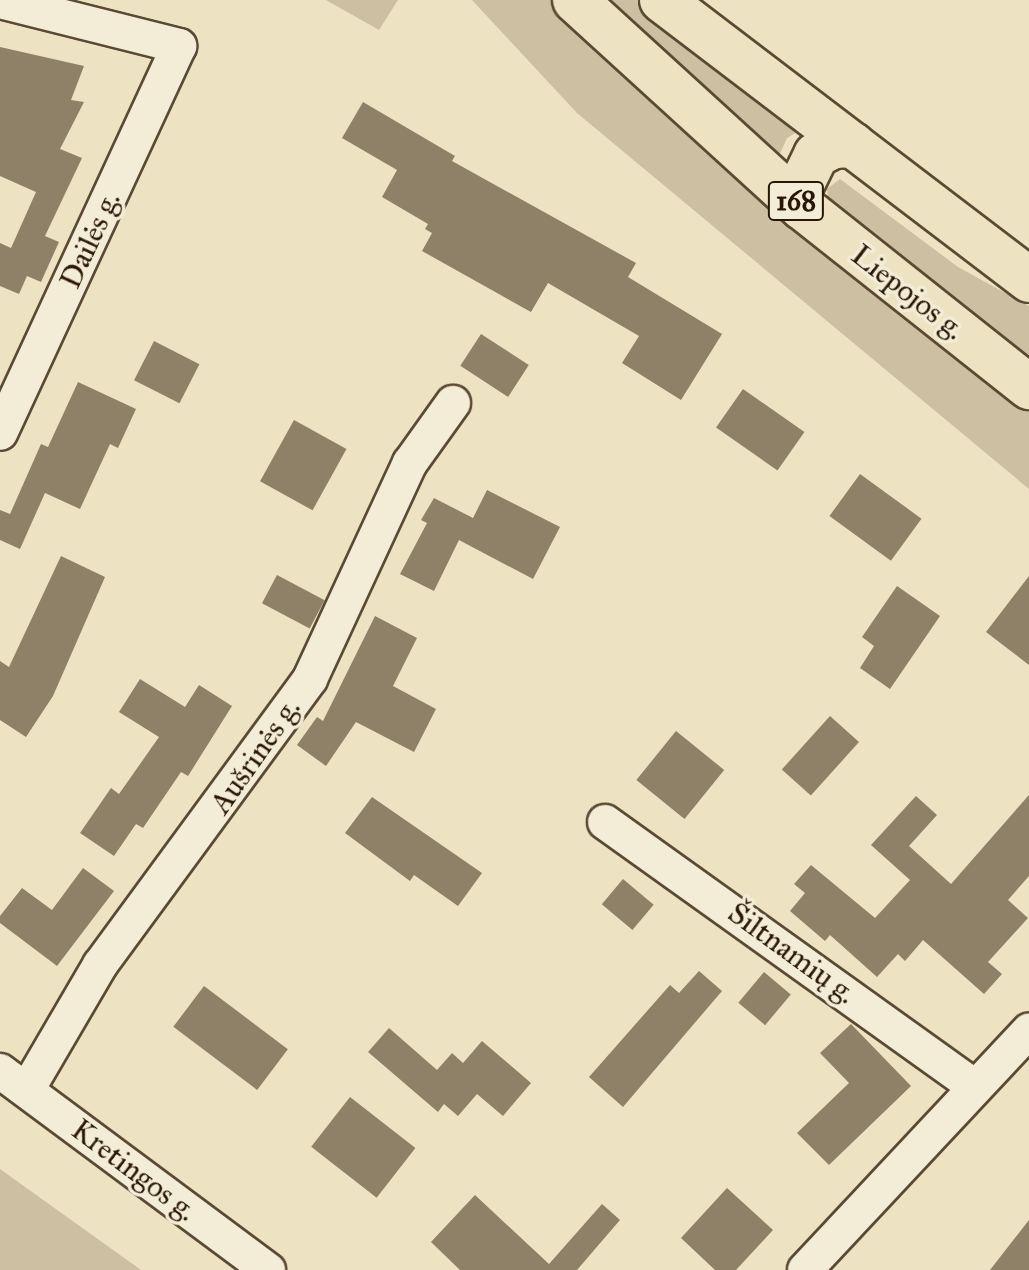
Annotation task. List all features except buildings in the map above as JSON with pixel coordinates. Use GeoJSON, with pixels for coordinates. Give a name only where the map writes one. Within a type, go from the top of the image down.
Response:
{"type":"FeatureCollection","features":[{"type":"Feature","properties":{"kind":"main road","name":"Liepojos g."},"geometry":{"type":"LineString","coordinates":[[575,0],[802,207],[1029,387]]}},
{"type":"Feature","properties":{"kind":"main road","name":"168"},"geometry":{"type":"LineString","coordinates":[[662,0],[1029,280]]}},
{"type":"Feature","properties":{"kind":"main road"},"geometry":{"type":"LineString","coordinates":[[802,207],[800,188],[816,155],[834,146],[853,145]]}},
{"type":"Feature","properties":{"kind":"street","name":"Dailės g."},"geometry":{"type":"LineString","coordinates":[[0,1],[179,46],[0,433]]}},
{"type":"Feature","properties":{"kind":"street","name":"Aušrinės g."},"geometry":{"type":"LineString","coordinates":[[13,1080],[310,679],[410,463],[453,403]]}},
{"type":"Feature","properties":{"kind":"street","name":"Šiltnamių g."},"geometry":{"type":"LineString","coordinates":[[605,822],[975,1087]]}},
{"type":"Feature","properties":{"kind":"street"},"geometry":{"type":"LineString","coordinates":[[805,1270],[1029,1031]]}},
{"type":"Feature","properties":{"kind":"street","name":"Kretingos g."},"geometry":{"type":"LineString","coordinates":[[13,1080],[268,1270]]}},
{"type":"Feature","properties":{"kind":"shaded area"},"geometry":{"type":"Polygon","coordinates":[[[326,0],[398,0],[379,30],[326,0]]]}},
{"type":"Feature","properties":{"kind":"shaded area"},"geometry":{"type":"Polygon","coordinates":[[[472,0],[551,0],[804,234],[1029,412],[1029,489],[577,113],[472,0]]]}},
{"type":"Feature","properties":{"kind":"shaded area"},"geometry":{"type":"Polygon","coordinates":[[[607,0],[639,0],[805,127],[787,138],[778,158],[607,0]]]}},
{"type":"Feature","properties":{"kind":"shaded area"},"geometry":{"type":"Polygon","coordinates":[[[840,179],[958,267],[1029,306],[1029,357],[996,338],[829,205],[827,189],[840,179]]]}},
{"type":"Feature","properties":{"kind":"shaded area"},"geometry":{"type":"Polygon","coordinates":[[[0,1169],[141,1270],[0,1270],[0,1169]]]}}]}
